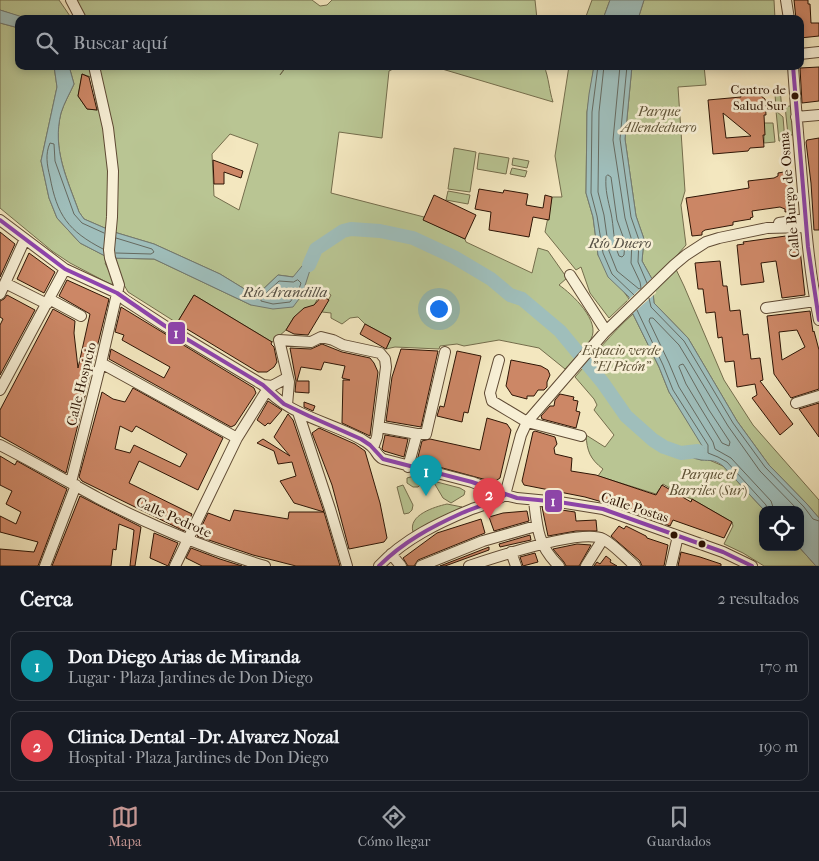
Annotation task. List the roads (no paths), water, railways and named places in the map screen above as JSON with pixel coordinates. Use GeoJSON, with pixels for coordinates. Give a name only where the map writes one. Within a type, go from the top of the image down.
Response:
{"type":"FeatureCollection","features":[{"type":"Feature","properties":{"kind":"street"},"geometry":{"type":"LineString","coordinates":[[71,0],[78,15]]}},
{"type":"Feature","properties":{"kind":"street"},"geometry":{"type":"LineString","coordinates":[[786,0],[788,15]]}},
{"type":"Feature","properties":{"kind":"street"},"geometry":{"type":"LineString","coordinates":[[804,54],[819,52]]}},
{"type":"Feature","properties":{"kind":"street"},"geometry":{"type":"LineString","coordinates":[[95,70],[108,128],[113,171],[110,258],[119,285],[118,293]]}},
{"type":"Feature","properties":{"kind":"street","name":"Calle Burgo de Osma"},"geometry":{"type":"LineString","coordinates":[[793,70],[806,223],[816,290],[815,302],[819,320]]}},
{"type":"Feature","properties":{"kind":"street"},"geometry":{"type":"LineString","coordinates":[[796,117],[819,115]]}},
{"type":"Feature","properties":{"kind":"street"},"geometry":{"type":"LineString","coordinates":[[0,220],[65,269],[118,293],[125,300],[265,388],[283,402],[298,412],[362,439],[373,448],[378,427],[386,367],[385,359],[377,352],[343,345],[322,337],[311,342],[279,340],[286,376],[289,382],[283,402]]}},
{"type":"Feature","properties":{"kind":"street"},"geometry":{"type":"LineString","coordinates":[[379,566],[416,535],[473,509],[495,502],[505,495],[521,435],[527,422],[606,331],[674,265],[699,246],[714,239],[767,228],[806,223]]}},
{"type":"Feature","properties":{"kind":"street"},"geometry":{"type":"LineString","coordinates":[[0,294],[25,239]]}},
{"type":"Feature","properties":{"kind":"street"},"geometry":{"type":"LineString","coordinates":[[0,390],[65,269]]}},
{"type":"Feature","properties":{"kind":"street"},"geometry":{"type":"LineString","coordinates":[[570,275],[606,331]]}},
{"type":"Feature","properties":{"kind":"street"},"geometry":{"type":"LineString","coordinates":[[5,283],[81,316]]}},
{"type":"Feature","properties":{"kind":"street","name":"Calle Hospicio"},"geometry":{"type":"LineString","coordinates":[[44,566],[74,484],[118,293]]}},
{"type":"Feature","properties":{"kind":"street"},"geometry":{"type":"LineString","coordinates":[[766,308],[815,302]]}},
{"type":"Feature","properties":{"kind":"street"},"geometry":{"type":"LineString","coordinates":[[378,427],[425,435],[445,352]]}},
{"type":"Feature","properties":{"kind":"street"},"geometry":{"type":"LineString","coordinates":[[499,360],[490,393],[496,405],[527,422],[581,436]]}},
{"type":"Feature","properties":{"kind":"street"},"geometry":{"type":"LineString","coordinates":[[102,363],[237,438]]}},
{"type":"Feature","properties":{"kind":"street"},"geometry":{"type":"LineString","coordinates":[[175,566],[237,438],[265,388],[272,386],[286,376]]}},
{"type":"Feature","properties":{"kind":"street"},"geometry":{"type":"LineString","coordinates":[[796,403],[819,396]]}},
{"type":"Feature","properties":{"kind":"street"},"geometry":{"type":"LineString","coordinates":[[298,412],[347,566]]}},
{"type":"Feature","properties":{"kind":"street"},"geometry":{"type":"LineString","coordinates":[[303,431],[308,422],[314,418]]}},
{"type":"Feature","properties":{"kind":"street"},"geometry":{"type":"LineString","coordinates":[[408,467],[417,434]]}},
{"type":"Feature","properties":{"kind":"street","name":"Calle Pedrote"},"geometry":{"type":"LineString","coordinates":[[0,445],[99,498],[188,540],[265,566]]}},
{"type":"Feature","properties":{"kind":"street","name":"Calle Postas"},"geometry":{"type":"LineString","coordinates":[[373,448],[379,457],[408,467],[472,482],[505,495],[603,509],[723,552],[752,566]]}},
{"type":"Feature","properties":{"kind":"street"},"geometry":{"type":"LineString","coordinates":[[534,500],[536,526],[550,558],[559,566]]}},
{"type":"Feature","properties":{"kind":"street"},"geometry":{"type":"LineString","coordinates":[[421,566],[483,541],[536,526]]}},
{"type":"Feature","properties":{"kind":"street"},"geometry":{"type":"LineString","coordinates":[[469,566],[511,552],[589,536],[603,539],[635,566]]}},
{"type":"Feature","properties":{"kind":"street"},"geometry":{"type":"LineString","coordinates":[[670,566],[678,536]]}},
{"type":"Feature","properties":{"kind":"street"},"geometry":{"type":"LineString","coordinates":[[586,566],[603,539]]}},
{"type":"Feature","properties":{"kind":"street"},"geometry":{"type":"LineString","coordinates":[[511,552],[516,566]]}},
{"type":"Feature","properties":{"kind":"street"},"geometry":{"type":"LineString","coordinates":[[391,554],[401,566]]}},
{"type":"Feature","properties":{"kind":"water"},"geometry":{"type":"Polygon","coordinates":[[[610,0],[644,0],[639,15],[604,15],[610,0]]]}},
{"type":"Feature","properties":{"kind":"water"},"geometry":{"type":"Polygon","coordinates":[[[0,10],[16,15],[15,27],[0,23],[0,10]]]}},
{"type":"Feature","properties":{"kind":"water"},"geometry":{"type":"Polygon","coordinates":[[[55,70],[70,70],[74,84],[61,113],[58,139],[62,164],[79,212],[84,219],[114,232],[154,244],[220,274],[256,296],[278,275],[293,277],[316,249],[323,244],[311,267],[302,295],[293,307],[273,309],[251,305],[154,259],[109,258],[80,243],[57,218],[49,198],[41,161],[57,87],[55,70]]]}},
{"type":"Feature","properties":{"kind":"water","name":"Río Duero"},"geometry":{"type":"Polygon","coordinates":[[[593,70],[632,70],[625,139],[636,216],[644,239],[642,261],[652,279],[654,303],[688,338],[737,421],[769,465],[819,518],[819,566],[816,566],[803,551],[804,506],[760,506],[723,466],[717,462],[698,459],[681,453],[683,450],[704,449],[669,392],[630,308],[629,297],[608,277],[598,255],[593,217],[586,193],[587,112],[593,70]]]}},
{"type":"Feature","properties":{"kind":"waterway","name":"Río Arandilla"},"geometry":{"type":"LineString","coordinates":[[309,265],[316,249],[343,231],[351,229],[380,231],[413,238],[454,257],[491,279],[510,295],[522,299],[560,331],[603,383],[626,416],[653,440],[664,447],[681,453],[698,451]]}},
{"type":"Feature","properties":{"kind":"place","name":"Centro de Salud Sur"},"geometry":{"type":"Point","coordinates":[795,96]}},
{"type":"Feature","properties":{"kind":"place","name":"Don Diego Arias de Miranda"},"geometry":{"type":"Point","coordinates":[426,496]}},
{"type":"Feature","properties":{"kind":"place","name":"Clinica Dental - Dr. Alvarez Nozal"},"geometry":{"type":"Point","coordinates":[489,519]}},
{"type":"Feature","properties":{"kind":"park label","name":"Parque Allendeduero"},"geometry":{"type":"Point","coordinates":[659,120]}},
{"type":"Feature","properties":{"kind":"park label","name":"Espacio verde \"El Picón\""},"geometry":{"type":"Point","coordinates":[621,358]}},
{"type":"Feature","properties":{"kind":"park label","name":"Parque el Barriles (Sur)"},"geometry":{"type":"Point","coordinates":[708,482]}}]}
